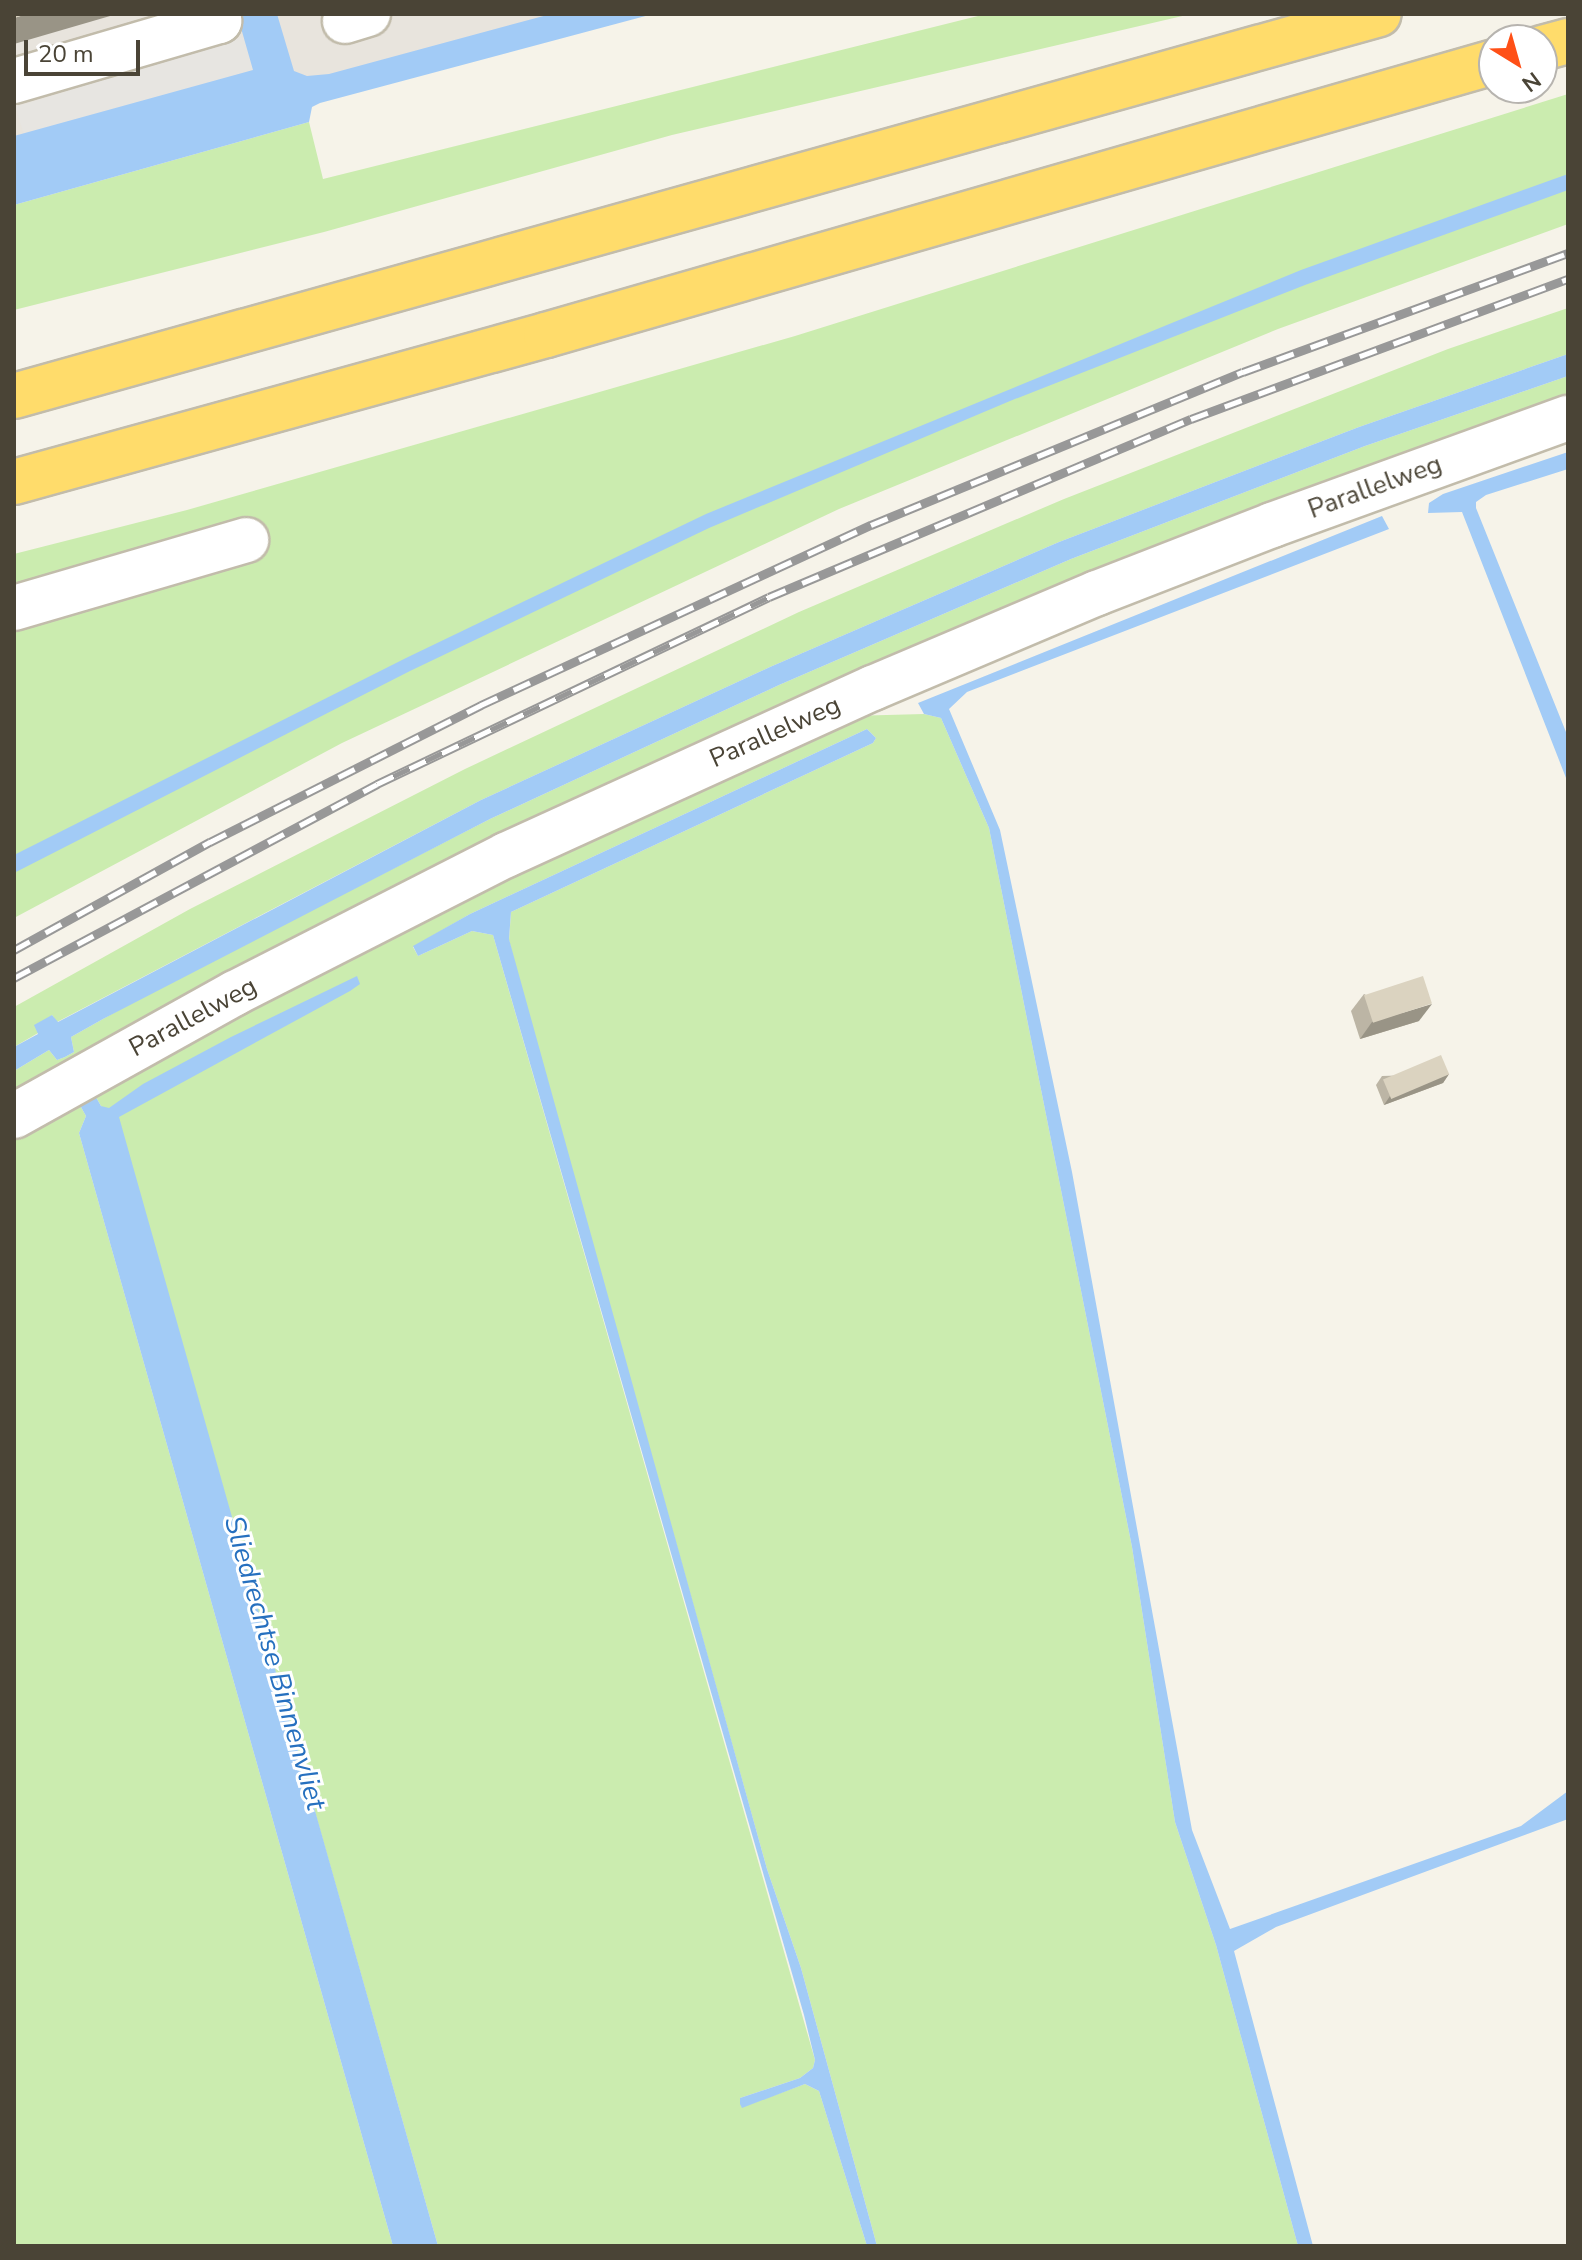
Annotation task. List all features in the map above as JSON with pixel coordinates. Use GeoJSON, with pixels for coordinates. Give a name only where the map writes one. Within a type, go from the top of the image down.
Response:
{"type":"FeatureCollection","features":[{"type":"Feature","properties":{"kind":"highway"},"geometry":{"type":"LineString","coordinates":[[14,396],[1379,14]]}},
{"type":"Feature","properties":{"kind":"highway"},"geometry":{"type":"LineString","coordinates":[[14,482],[546,335],[1478,67]]}},
{"type":"Feature","properties":{"kind":"street"},"geometry":{"type":"LineString","coordinates":[[14,81],[219,21],[217,14]]}},
{"type":"Feature","properties":{"kind":"street","name":"Parallelweg"},"geometry":{"type":"LineString","coordinates":[[14,1116],[235,993],[506,855],[873,688],[1097,593],[1257,530],[1568,418]]}},
{"type":"Feature","properties":{"kind":"street"},"geometry":{"type":"LineString","coordinates":[[14,608],[246,540]]}},
{"type":"Feature","properties":{"kind":"shaded area"},"geometry":{"type":"Polygon","coordinates":[[[14,14],[618,14],[14,178],[14,14]]]}},
{"type":"Feature","properties":{"kind":"shaded area"},"geometry":{"type":"Polygon","coordinates":[[[244,37],[254,70],[25,139],[15,107],[244,37]]]}},
{"type":"Feature","properties":{"kind":"green space"},"geometry":{"type":"Polygon","coordinates":[[[986,14],[1191,14],[672,135],[324,232],[14,310],[14,205],[309,122],[323,179],[986,14]]]}},
{"type":"Feature","properties":{"kind":"green space"},"geometry":{"type":"Polygon","coordinates":[[[1568,94],[1568,224],[1278,329],[839,509],[342,743],[14,918],[14,554],[187,510],[795,336],[1536,104],[1558,104],[1558,97],[1568,94]]]}},
{"type":"Feature","properties":{"kind":"green space"},"geometry":{"type":"Polygon","coordinates":[[[1568,308],[1568,354],[1359,427],[1059,542],[770,667],[481,800],[57,1022],[52,1015],[38,1033],[14,1047],[14,1007],[190,909],[465,769],[799,612],[1064,499],[1448,349],[1568,308]]]}},
{"type":"Feature","properties":{"kind":"green space"},"geometry":{"type":"Polygon","coordinates":[[[1568,376],[1568,399],[79,1061],[75,1054],[57,1066],[60,1072],[14,1097],[14,1071],[49,1050],[57,1060],[74,1052],[71,1037],[142,997],[490,819],[779,685],[1071,559],[1365,446],[1568,376]]]}},
{"type":"Feature","properties":{"kind":"green space"},"geometry":{"type":"Polygon","coordinates":[[[924,714],[941,718],[989,828],[1132,1547],[1175,1822],[1216,1945],[1298,2246],[877,2246],[801,1968],[767,1869],[520,984],[509,940],[511,912],[873,743],[876,738],[867,729],[470,914],[413,947],[418,956],[472,931],[493,935],[815,2060],[813,2068],[800,2078],[740,2098],[742,2107],[805,2084],[819,2091],[867,2246],[438,2246],[118,1117],[101,1106],[93,1092],[402,927],[849,716],[924,714]]]}},
{"type":"Feature","properties":{"kind":"green space"},"geometry":{"type":"Polygon","coordinates":[[[77,1100],[86,1116],[79,1133],[393,2246],[14,2246],[14,1137],[77,1100]]]}},
{"type":"Feature","properties":{"kind":"water"},"geometry":{"type":"Polygon","coordinates":[[[237,14],[277,14],[294,71],[307,76],[329,74],[551,14],[653,14],[320,103],[312,107],[309,122],[14,205],[14,136],[253,70],[237,14]]]}},
{"type":"Feature","properties":{"kind":"water"},"geometry":{"type":"Polygon","coordinates":[[[1568,174],[1568,190],[1305,285],[1010,401],[709,528],[410,671],[14,873],[14,855],[406,658],[706,514],[1301,270],[1568,174]]]}},
{"type":"Feature","properties":{"kind":"water"},"geometry":{"type":"Polygon","coordinates":[[[1568,354],[1568,376],[1365,446],[1071,559],[779,685],[490,819],[103,1019],[71,1037],[74,1052],[65,1057],[57,1060],[49,1050],[14,1071],[14,1047],[38,1034],[34,1025],[52,1015],[58,1022],[481,800],[770,667],[1059,542],[1359,427],[1568,354]]]}},
{"type":"Feature","properties":{"kind":"water"},"geometry":{"type":"Polygon","coordinates":[[[1568,452],[1568,469],[1486,495],[1476,502],[1476,508],[1568,737],[1568,783],[1462,512],[1428,513],[1429,503],[1443,494],[1568,452]]]}},
{"type":"Feature","properties":{"kind":"water"},"geometry":{"type":"Polygon","coordinates":[[[1382,516],[1389,529],[967,692],[949,709],[1000,830],[1072,1172],[1192,1830],[1230,1929],[1521,1826],[1568,1791],[1568,1819],[1276,1927],[1234,1951],[1313,2246],[1298,2246],[1216,1945],[1175,1822],[1132,1547],[989,828],[941,718],[924,714],[918,703],[1382,516]]]}},
{"type":"Feature","properties":{"kind":"water"},"geometry":{"type":"Polygon","coordinates":[[[867,729],[876,738],[873,743],[511,912],[509,939],[767,1869],[801,1968],[877,2246],[867,2246],[819,2091],[805,2084],[742,2108],[740,2104],[740,2098],[800,2078],[813,2068],[815,2060],[804,2015],[493,935],[472,931],[418,956],[413,946],[470,914],[867,729]]]}},
{"type":"Feature","properties":{"kind":"water"},"geometry":{"type":"Polygon","coordinates":[[[357,976],[360,984],[350,991],[119,1117],[438,2246],[393,2246],[79,1133],[86,1116],[77,1100],[93,1092],[101,1106],[109,1108],[143,1084],[231,1037],[357,976]]]}},
{"type":"Feature","properties":{"kind":"building"},"geometry":{"type":"Polygon","coordinates":[[[1423,976],[1432,1004],[1373,1023],[1364,995],[1423,976]]]}},
{"type":"Feature","properties":{"kind":"building"},"geometry":{"type":"Polygon","coordinates":[[[1441,1055],[1449,1074],[1391,1099],[1383,1080],[1441,1055]]]}},
{"type":"Feature","properties":{"kind":"railway"},"geometry":{"type":"LineString","coordinates":[[14,950],[210,842],[481,705],[871,525],[1243,372],[1568,253]]}},
{"type":"Feature","properties":{"kind":"railway"},"geometry":{"type":"LineString","coordinates":[[14,978],[377,784],[769,597],[1191,419],[1568,279]]}},
{"type":"Feature","properties":{"kind":"water label","name":"Sliedrechtse Binnenvliet"},"geometry":{"type":"Point","coordinates":[275,1663]}}]}
